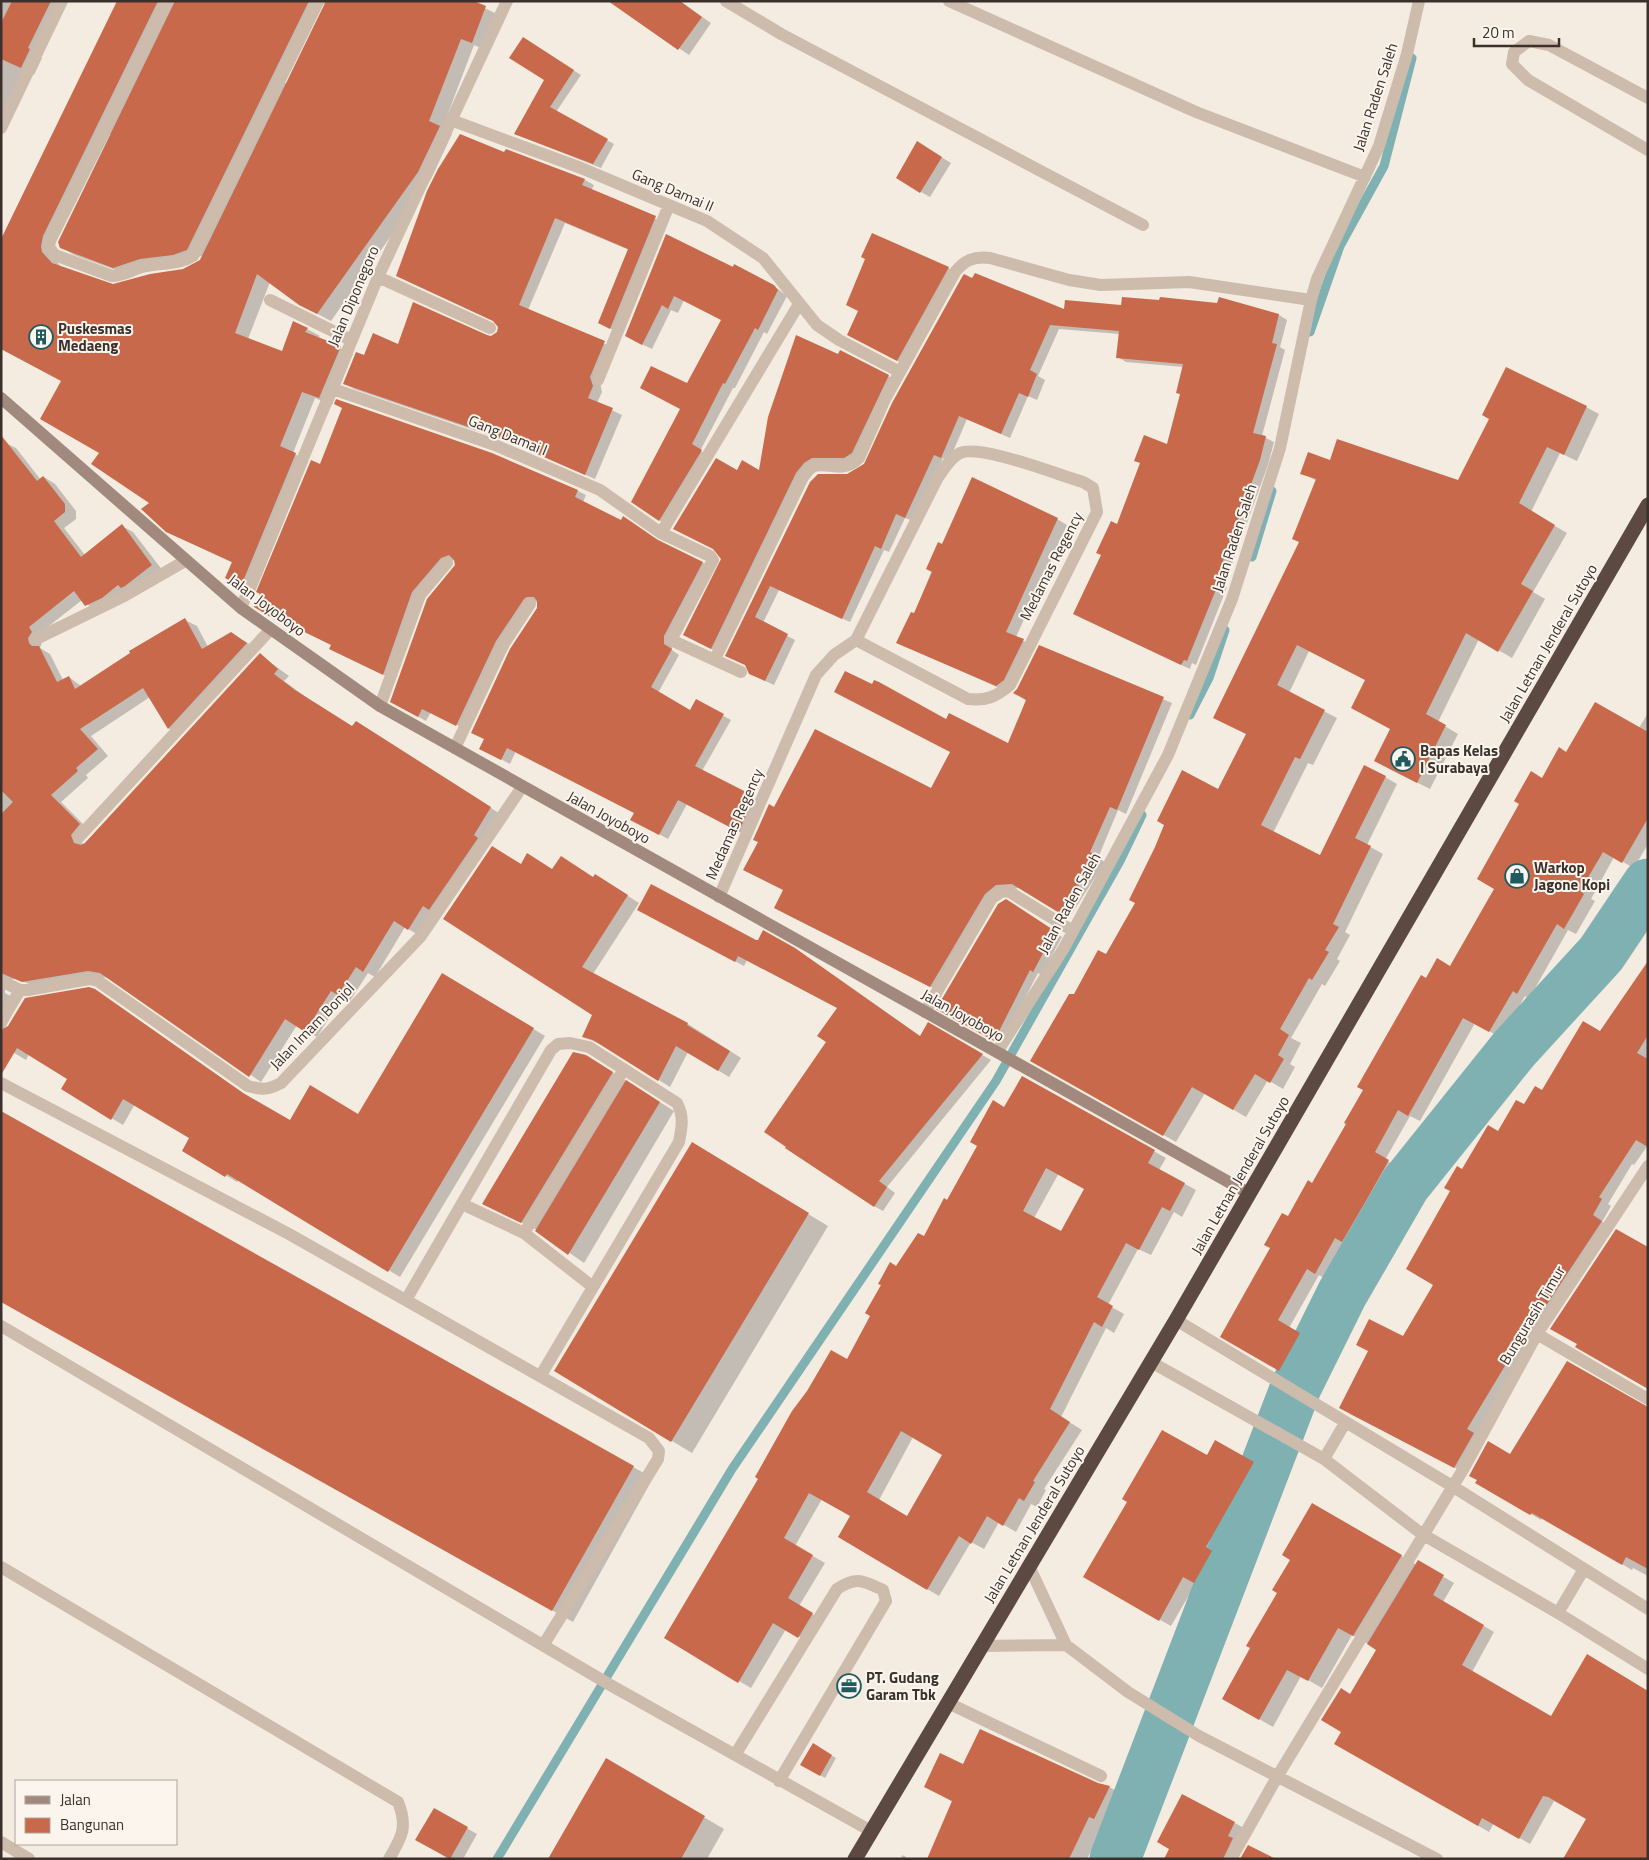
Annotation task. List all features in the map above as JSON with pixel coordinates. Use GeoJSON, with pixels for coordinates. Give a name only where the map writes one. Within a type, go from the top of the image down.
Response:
{"type":"FeatureCollection","features":[{"type":"Feature","properties":{"kind":"highway","name":"Jalan Letnan Jenderal Sutoyo"},"geometry":{"type":"LineString","coordinates":[[855,1859],[1250,1194],[1648,505]]}},
{"type":"Feature","properties":{"kind":"street"},"geometry":{"type":"LineString","coordinates":[[1,128],[62,1]]}},
{"type":"Feature","properties":{"kind":"street"},"geometry":{"type":"LineString","coordinates":[[167,1],[50,240],[49,248],[55,254],[112,276],[121,276],[150,266],[180,263],[193,256],[318,1]]}},
{"type":"Feature","properties":{"kind":"street","name":"Jalan Diponegoro"},"geometry":{"type":"LineString","coordinates":[[241,608],[378,277],[507,1]]}},
{"type":"Feature","properties":{"kind":"street"},"geometry":{"type":"LineString","coordinates":[[726,1],[781,34],[1143,225]]}},
{"type":"Feature","properties":{"kind":"street"},"geometry":{"type":"LineString","coordinates":[[949,1],[1196,112],[1365,177]]}},
{"type":"Feature","properties":{"kind":"street","name":"Jalan Raden Saleh"},"geometry":{"type":"LineString","coordinates":[[1001,1054],[1073,931],[1168,755],[1232,599],[1280,448],[1317,279],[1379,146],[1407,54],[1419,1]]}},
{"type":"Feature","properties":{"kind":"street"},"geometry":{"type":"LineString","coordinates":[[1648,98],[1549,45],[1529,41],[1514,52],[1512,64],[1528,80],[1648,150]]}},
{"type":"Feature","properties":{"kind":"street","name":"Gang Damai II"},"geometry":{"type":"LineString","coordinates":[[451,120],[581,168],[708,221],[763,258],[817,325],[839,340],[900,372]]}},
{"type":"Feature","properties":{"kind":"street"},"geometry":{"type":"LineString","coordinates":[[598,380],[669,205]]}},
{"type":"Feature","properties":{"kind":"street"},"geometry":{"type":"LineString","coordinates":[[741,672],[715,659],[803,477],[811,468],[816,466],[844,467],[853,465],[859,458],[885,399],[955,272],[964,262],[978,256],[1069,280],[1101,285],[1189,282],[1311,300]]}},
{"type":"Feature","properties":{"kind":"street"},"geometry":{"type":"LineString","coordinates":[[378,277],[490,328]]}},
{"type":"Feature","properties":{"kind":"street"},"geometry":{"type":"LineString","coordinates":[[270,300],[351,340]]}},
{"type":"Feature","properties":{"kind":"street"},"geometry":{"type":"LineString","coordinates":[[661,533],[799,304]]}},
{"type":"Feature","properties":{"kind":"street","name":"Gang Damai I"},"geometry":{"type":"LineString","coordinates":[[333,388],[495,445],[600,490],[661,533],[710,556],[713,560],[671,637],[673,642],[715,659]]}},
{"type":"Feature","properties":{"kind":"street","name":"Jalan Joyoboyo"},"geometry":{"type":"LineString","coordinates":[[1,398],[185,561],[241,608],[380,706],[1250,1194]]}},
{"type":"Feature","properties":{"kind":"street","name":"Medamas Regency"},"geometry":{"type":"LineString","coordinates":[[719,897],[816,674],[834,655],[856,640],[937,479],[950,461],[960,453],[982,451],[1093,488],[1097,512],[1010,685],[1000,694],[983,700],[968,698],[856,640]]}},
{"type":"Feature","properties":{"kind":"street"},"geometry":{"type":"LineString","coordinates":[[36,639],[124,596],[185,561]]}},
{"type":"Feature","properties":{"kind":"street"},"geometry":{"type":"LineString","coordinates":[[380,706],[420,596],[446,563]]}},
{"type":"Feature","properties":{"kind":"street"},"geometry":{"type":"LineString","coordinates":[[455,748],[503,646],[530,604]]}},
{"type":"Feature","properties":{"kind":"street"},"geometry":{"type":"LineString","coordinates":[[79,837],[271,629]]}},
{"type":"Feature","properties":{"kind":"street","name":"Jalan Imam Bonjol"},"geometry":{"type":"LineString","coordinates":[[20,990],[89,979],[98,981],[248,1086],[261,1090],[271,1089],[281,1083],[420,936],[522,787]]}},
{"type":"Feature","properties":{"kind":"street"},"geometry":{"type":"LineString","coordinates":[[925,1012],[992,898],[1001,892],[1008,891],[1073,931]]}},
{"type":"Feature","properties":{"kind":"street"},"geometry":{"type":"LineString","coordinates":[[1,981],[20,990],[1,1022]]}},
{"type":"Feature","properties":{"kind":"street"},"geometry":{"type":"LineString","coordinates":[[406,1300],[551,1050],[558,1044],[570,1042],[589,1047],[676,1103],[682,1112],[682,1126],[679,1142],[540,1376]]}},
{"type":"Feature","properties":{"kind":"street"},"geometry":{"type":"LineString","coordinates":[[524,1233],[624,1069]]}},
{"type":"Feature","properties":{"kind":"street"},"geometry":{"type":"LineString","coordinates":[[1,1083],[289,1234],[649,1438],[659,1451],[658,1459],[544,1644]]}},
{"type":"Feature","properties":{"kind":"street","name":"Bungurasih Timur"},"geometry":{"type":"LineString","coordinates":[[1230,1859],[1277,1777],[1452,1486],[1537,1334],[1648,1166]]}},
{"type":"Feature","properties":{"kind":"street"},"geometry":{"type":"LineString","coordinates":[[462,1204],[524,1233],[593,1287]]}},
{"type":"Feature","properties":{"kind":"street"},"geometry":{"type":"LineString","coordinates":[[1176,1320],[1452,1486],[1648,1609]]}},
{"type":"Feature","properties":{"kind":"street"},"geometry":{"type":"LineString","coordinates":[[1,1326],[584,1667],[612,1686],[779,1781],[872,1831]]}},
{"type":"Feature","properties":{"kind":"street"},"geometry":{"type":"LineString","coordinates":[[1537,1334],[1648,1399]]}},
{"type":"Feature","properties":{"kind":"street"},"geometry":{"type":"LineString","coordinates":[[1151,1362],[1324,1459],[1422,1534],[1558,1613],[1648,1669]]}},
{"type":"Feature","properties":{"kind":"street"},"geometry":{"type":"LineString","coordinates":[[1324,1459],[1345,1423]]}},
{"type":"Feature","properties":{"kind":"street"},"geometry":{"type":"LineString","coordinates":[[1030,1566],[1066,1645],[1128,1692],[1199,1736],[1437,1859]]}},
{"type":"Feature","properties":{"kind":"street"},"geometry":{"type":"LineString","coordinates":[[1,1567],[398,1802],[404,1817],[403,1831],[389,1859]]}},
{"type":"Feature","properties":{"kind":"street"},"geometry":{"type":"LineString","coordinates":[[1558,1613],[1584,1569]]}},
{"type":"Feature","properties":{"kind":"street"},"geometry":{"type":"LineString","coordinates":[[735,1755],[837,1589],[846,1583],[859,1580],[883,1590],[886,1601],[779,1781]]}},
{"type":"Feature","properties":{"kind":"street"},"geometry":{"type":"LineString","coordinates":[[982,1646],[1066,1645]]}},
{"type":"Feature","properties":{"kind":"street"},"geometry":{"type":"LineString","coordinates":[[948,1703],[1101,1776]]}},
{"type":"Feature","properties":{"kind":"street"},"geometry":{"type":"LineString","coordinates":[[1,1842],[30,1859]]}},
{"type":"Feature","properties":{"kind":"building"},"geometry":{"type":"Polygon","coordinates":[[[12,1],[51,1],[28,48],[30,49],[21,68],[1,59],[1,23],[12,1]]]}},
{"type":"Feature","properties":{"kind":"building"},"geometry":{"type":"Polygon","coordinates":[[[117,1],[158,1],[43,236],[41,246],[42,252],[52,263],[113,284],[150,274],[183,269],[200,260],[326,1],[474,1],[486,6],[472,43],[461,39],[429,121],[440,126],[418,172],[317,314],[299,305],[257,274],[235,333],[282,351],[293,321],[308,328],[305,332],[341,346],[319,398],[302,392],[280,446],[296,453],[241,586],[225,578],[232,562],[166,532],[141,509],[149,503],[91,464],[99,453],[40,419],[61,381],[1,349],[1,239],[117,1]]]}},
{"type":"Feature","properties":{"kind":"building"},"geometry":{"type":"Polygon","coordinates":[[[175,1],[309,1],[187,250],[173,255],[140,259],[113,268],[60,248],[58,242],[175,1]]]}},
{"type":"Feature","properties":{"kind":"building"},"geometry":{"type":"Polygon","coordinates":[[[608,1],[680,1],[702,17],[678,50],[608,1]]]}},
{"type":"Feature","properties":{"kind":"building"},"geometry":{"type":"Polygon","coordinates":[[[523,37],[574,70],[550,107],[608,139],[593,164],[514,134],[544,80],[509,58],[523,37]]]}},
{"type":"Feature","properties":{"kind":"building"},"geometry":{"type":"Polygon","coordinates":[[[460,134],[504,152],[506,149],[585,179],[582,185],[656,216],[610,329],[598,323],[628,249],[555,218],[519,305],[605,341],[590,377],[593,386],[588,398],[613,408],[585,475],[498,437],[343,384],[356,352],[364,355],[373,333],[398,344],[413,302],[487,335],[491,336],[497,332],[498,327],[493,321],[396,276],[427,191],[438,169],[460,134]]]}},
{"type":"Feature","properties":{"kind":"building"},"geometry":{"type":"Polygon","coordinates":[[[917,141],[942,157],[920,193],[896,178],[917,141]]]}},
{"type":"Feature","properties":{"kind":"building"},"geometry":{"type":"Polygon","coordinates":[[[872,233],[949,267],[897,361],[847,335],[858,311],[846,305],[865,259],[861,257],[872,233]]]}},
{"type":"Feature","properties":{"kind":"building"},"geometry":{"type":"Polygon","coordinates":[[[666,234],[733,267],[734,264],[774,285],[778,290],[758,330],[755,328],[725,384],[723,383],[692,444],[702,450],[659,521],[631,502],[680,409],[640,388],[651,366],[687,383],[721,320],[674,296],[668,309],[662,305],[642,345],[625,336],[666,234]]]}},
{"type":"Feature","properties":{"kind":"building"},"geometry":{"type":"Polygon","coordinates":[[[975,273],[1064,309],[1065,300],[1121,305],[1122,297],[1159,300],[1160,297],[1217,303],[1219,297],[1279,314],[1272,343],[1277,344],[1253,433],[1266,436],[1260,460],[1216,580],[1219,582],[1187,661],[1184,660],[1181,665],[1073,614],[1101,555],[1096,553],[1111,521],[1117,524],[1140,463],[1134,461],[1144,435],[1167,444],[1180,394],[1176,393],[1183,364],[1116,358],[1119,331],[1050,325],[1030,370],[1037,374],[1028,397],[1019,393],[1001,434],[959,416],[941,458],[934,455],[905,518],[896,514],[881,549],[875,546],[842,619],[770,586],[755,617],[788,634],[765,681],[749,674],[745,665],[725,656],[810,482],[818,474],[847,474],[864,464],[892,403],[962,277],[964,274],[972,278],[975,273]]]}},
{"type":"Feature","properties":{"kind":"building"},"geometry":{"type":"Polygon","coordinates":[[[796,335],[838,354],[840,350],[889,375],[852,453],[844,458],[812,458],[804,463],[796,473],[711,649],[683,635],[721,559],[713,549],[673,529],[716,458],[737,470],[742,460],[759,470],[768,417],[796,335]]]}},
{"type":"Feature","properties":{"kind":"building"},"geometry":{"type":"Polygon","coordinates":[[[1506,367],[1587,406],[1564,455],[1547,447],[1519,503],[1555,525],[1521,584],[1533,591],[1498,652],[1466,633],[1426,714],[1446,725],[1417,783],[1374,761],[1390,729],[1351,708],[1365,680],[1297,645],[1277,685],[1325,710],[1300,759],[1295,757],[1261,825],[1320,855],[1364,765],[1386,776],[1355,838],[1371,846],[1333,924],[1339,927],[1325,950],[1329,952],[1312,980],[1309,978],[1280,1029],[1289,1035],[1278,1055],[1284,1059],[1270,1083],[1255,1074],[1233,1110],[1192,1087],[1163,1136],[1030,1061],[1069,994],[1074,994],[1098,950],[1106,954],[1135,903],[1129,900],[1164,825],[1157,821],[1182,770],[1218,789],[1246,734],[1213,718],[1299,542],[1292,539],[1316,479],[1300,474],[1308,452],[1330,460],[1337,439],[1458,480],[1489,419],[1482,415],[1506,367]]]}},
{"type":"Feature","properties":{"kind":"building"},"geometry":{"type":"Polygon","coordinates":[[[336,399],[492,453],[578,490],[575,497],[621,520],[623,516],[658,540],[703,562],[664,636],[664,644],[672,649],[651,687],[690,710],[696,699],[724,714],[695,766],[754,796],[739,832],[678,800],[659,835],[630,820],[634,813],[507,748],[501,760],[479,749],[484,739],[471,733],[510,649],[537,608],[537,601],[534,597],[524,599],[496,641],[456,726],[422,709],[418,717],[390,702],[427,599],[455,565],[454,560],[449,555],[441,558],[412,592],[383,675],[329,649],[331,645],[280,620],[279,622],[254,607],[260,594],[256,592],[311,460],[320,464],[342,408],[334,404],[336,399]]]}},
{"type":"Feature","properties":{"kind":"building"},"geometry":{"type":"Polygon","coordinates":[[[1,435],[37,481],[43,476],[65,504],[65,512],[54,521],[81,557],[122,524],[152,565],[125,586],[121,588],[118,585],[102,598],[85,606],[74,591],[29,627],[32,632],[28,638],[29,643],[32,646],[39,646],[57,682],[69,676],[75,689],[130,653],[129,651],[185,618],[202,649],[231,632],[247,643],[168,729],[143,688],[80,729],[98,749],[76,768],[78,771],[51,795],[80,824],[71,835],[74,843],[81,845],[85,843],[260,653],[278,669],[274,674],[295,690],[352,726],[356,721],[491,807],[474,835],[478,838],[429,910],[423,906],[408,930],[394,921],[363,972],[356,967],[338,995],[331,991],[305,1032],[285,1019],[249,1077],[100,973],[88,971],[22,982],[1,973],[1,814],[13,802],[1,790],[1,435]]]}},
{"type":"Feature","properties":{"kind":"building"},"geometry":{"type":"Polygon","coordinates":[[[972,477],[1058,518],[1006,632],[1024,639],[1004,680],[996,686],[896,643],[911,612],[914,613],[932,572],[926,569],[938,542],[942,544],[972,477]]]}},
{"type":"Feature","properties":{"kind":"building"},"geometry":{"type":"Polygon","coordinates":[[[1039,645],[1164,697],[1117,810],[1110,807],[1090,852],[1097,856],[1061,914],[1012,884],[996,885],[985,894],[930,987],[774,908],[783,890],[743,870],[758,842],[753,840],[769,804],[774,807],[815,729],[931,788],[950,752],[834,692],[845,671],[872,684],[874,680],[879,682],[946,719],[949,713],[1008,743],[1026,700],[1013,693],[1017,689],[1039,645]]]}},
{"type":"Feature","properties":{"kind":"building"},"geometry":{"type":"Polygon","coordinates":[[[1595,702],[1648,732],[1648,818],[1622,863],[1603,852],[1580,891],[1584,894],[1564,929],[1557,924],[1517,994],[1513,991],[1489,1032],[1463,1018],[1408,1116],[1398,1110],[1375,1152],[1389,1160],[1367,1199],[1342,1242],[1335,1238],[1315,1274],[1307,1269],[1278,1320],[1300,1333],[1279,1371],[1220,1337],[1270,1248],[1264,1245],[1282,1213],[1288,1216],[1308,1180],[1312,1183],[1346,1124],[1344,1123],[1363,1090],[1357,1087],[1421,975],[1426,978],[1437,958],[1450,966],[1494,889],[1477,879],[1519,804],[1514,801],[1531,771],[1542,778],[1559,747],[1566,752],[1595,702]]]}},
{"type":"Feature","properties":{"kind":"building"},"geometry":{"type":"Polygon","coordinates":[[[492,846],[521,864],[527,853],[552,869],[561,856],[593,877],[595,874],[628,895],[582,967],[688,1023],[687,1025],[730,1051],[718,1071],[676,1046],[658,1081],[593,1040],[582,1037],[592,1015],[443,919],[492,846]]]}},
{"type":"Feature","properties":{"kind":"building"},"geometry":{"type":"Polygon","coordinates":[[[651,884],[756,940],[758,940],[763,930],[795,948],[920,1036],[928,1022],[983,1054],[879,1181],[887,1187],[874,1207],[764,1132],[826,1042],[817,1036],[837,1008],[738,956],[735,962],[637,910],[651,884]]]}},
{"type":"Feature","properties":{"kind":"building"},"geometry":{"type":"Polygon","coordinates":[[[1006,899],[1055,931],[1033,972],[1030,970],[994,1041],[936,1009],[998,904],[1006,899]]]}},
{"type":"Feature","properties":{"kind":"building"},"geometry":{"type":"Polygon","coordinates":[[[1648,961],[1648,1035],[1637,1053],[1648,1059],[1648,1147],[1636,1140],[1599,1197],[1602,1199],[1593,1215],[1602,1221],[1536,1321],[1533,1319],[1467,1429],[1474,1433],[1454,1468],[1339,1408],[1368,1351],[1356,1345],[1369,1319],[1403,1336],[1433,1285],[1406,1269],[1450,1191],[1444,1188],[1457,1166],[1462,1169],[1488,1125],[1498,1131],[1516,1100],[1524,1104],[1535,1086],[1542,1090],[1583,1021],[1600,1031],[1648,961]]]}},
{"type":"Feature","properties":{"kind":"building"},"geometry":{"type":"Polygon","coordinates":[[[442,973],[534,1028],[388,1272],[227,1174],[225,1177],[182,1151],[189,1138],[123,1099],[111,1120],[61,1089],[67,1079],[17,1048],[1,1075],[1,1030],[8,1026],[25,998],[89,987],[95,989],[243,1093],[290,1120],[310,1085],[358,1114],[442,973]]]}},
{"type":"Feature","properties":{"kind":"building"},"geometry":{"type":"Polygon","coordinates":[[[573,1052],[586,1055],[613,1072],[521,1223],[482,1204],[573,1052]]]}},
{"type":"Feature","properties":{"kind":"building"},"geometry":{"type":"Polygon","coordinates":[[[1022,1076],[1155,1150],[1148,1163],[1185,1183],[1170,1211],[1162,1207],[1139,1250],[1126,1243],[1097,1297],[1113,1306],[1102,1327],[1094,1322],[1050,1409],[1070,1422],[1033,1481],[1035,1482],[1024,1501],[1019,1498],[1003,1526],[987,1516],[971,1544],[959,1536],[927,1590],[838,1537],[850,1516],[809,1493],[784,1538],[813,1555],[788,1598],[813,1613],[798,1638],[773,1623],[738,1683],[664,1638],[758,1479],[755,1477],[792,1411],[807,1391],[831,1350],[847,1359],[870,1316],[865,1313],[881,1285],[878,1284],[890,1262],[896,1266],[918,1233],[924,1236],[944,1198],[947,1200],[977,1146],[970,1142],[993,1100],[1004,1107],[1022,1076]],[[1046,1168],[1023,1211],[1061,1231],[1084,1189],[1046,1168]],[[901,1431],[867,1492],[907,1516],[942,1455],[901,1431]]]}},
{"type":"Feature","properties":{"kind":"building"},"geometry":{"type":"Polygon","coordinates":[[[626,1080],[660,1102],[568,1255],[535,1231],[626,1080]]]}},
{"type":"Feature","properties":{"kind":"building"},"geometry":{"type":"Polygon","coordinates":[[[1,1111],[634,1466],[552,1611],[1,1302],[1,1111]]]}},
{"type":"Feature","properties":{"kind":"building"},"geometry":{"type":"Polygon","coordinates":[[[692,1142],[809,1213],[671,1442],[554,1371],[692,1142]]]}},
{"type":"Feature","properties":{"kind":"building"},"geometry":{"type":"Polygon","coordinates":[[[1616,1229],[1648,1247],[1648,1389],[1575,1347],[1577,1344],[1550,1329],[1616,1229]]]}},
{"type":"Feature","properties":{"kind":"building"},"geometry":{"type":"Polygon","coordinates":[[[1567,1361],[1648,1407],[1648,1569],[1626,1557],[1622,1565],[1532,1513],[1530,1515],[1475,1483],[1477,1480],[1469,1476],[1488,1441],[1510,1454],[1567,1361]]]}},
{"type":"Feature","properties":{"kind":"building"},"geometry":{"type":"Polygon","coordinates":[[[1162,1430],[1207,1455],[1215,1440],[1254,1462],[1206,1547],[1212,1551],[1194,1583],[1183,1577],[1159,1621],[1083,1577],[1127,1502],[1122,1499],[1162,1430]]]}},
{"type":"Feature","properties":{"kind":"building"},"geometry":{"type":"Polygon","coordinates":[[[1312,1503],[1402,1555],[1353,1636],[1338,1628],[1308,1681],[1287,1670],[1259,1720],[1222,1699],[1250,1648],[1246,1646],[1277,1593],[1272,1590],[1290,1560],[1282,1555],[1312,1503]]]}},
{"type":"Feature","properties":{"kind":"building"},"geometry":{"type":"Polygon","coordinates":[[[1418,1560],[1444,1575],[1433,1595],[1484,1625],[1462,1665],[1551,1716],[1587,1654],[1648,1691],[1648,1859],[1563,1859],[1586,1819],[1548,1797],[1543,1796],[1519,1839],[1482,1818],[1478,1826],[1334,1744],[1341,1732],[1321,1720],[1341,1688],[1350,1694],[1376,1650],[1367,1644],[1418,1560]]]}},
{"type":"Feature","properties":{"kind":"building"},"geometry":{"type":"Polygon","coordinates":[[[980,1729],[1098,1783],[1110,1786],[1094,1819],[1089,1817],[1069,1859],[927,1859],[952,1801],[924,1787],[940,1753],[963,1764],[980,1729]]]}},
{"type":"Feature","properties":{"kind":"building"},"geometry":{"type":"Polygon","coordinates":[[[813,1743],[832,1755],[820,1776],[800,1765],[813,1743]]]}},
{"type":"Feature","properties":{"kind":"building"},"geometry":{"type":"Polygon","coordinates":[[[606,1758],[705,1816],[681,1859],[548,1859],[606,1758]]]}},
{"type":"Feature","properties":{"kind":"building"},"geometry":{"type":"Polygon","coordinates":[[[1182,1794],[1235,1822],[1228,1836],[1233,1838],[1223,1859],[1164,1859],[1169,1849],[1157,1842],[1182,1794]]]}},
{"type":"Feature","properties":{"kind":"building"},"geometry":{"type":"Polygon","coordinates":[[[434,1808],[468,1827],[450,1859],[415,1840],[434,1808]]]}},
{"type":"Feature","properties":{"kind":"building"},"geometry":{"type":"Polygon","coordinates":[[[1248,1845],[1276,1859],[1240,1859],[1248,1845]]]}},
{"type":"Feature","properties":{"kind":"waterway"},"geometry":{"type":"LineString","coordinates":[[1310,332],[1340,246],[1384,166],[1412,58]]}},
{"type":"Feature","properties":{"kind":"waterway"},"geometry":{"type":"LineString","coordinates":[[1252,557],[1272,491]]}},
{"type":"Feature","properties":{"kind":"waterway"},"geometry":{"type":"LineString","coordinates":[[1190,715],[1209,678],[1225,630]]}},
{"type":"Feature","properties":{"kind":"waterway"},"geometry":{"type":"LineString","coordinates":[[497,1859],[732,1469],[996,1081],[1120,861],[1142,815]]}},
{"type":"Feature","properties":{"kind":"waterway"},"geometry":{"type":"LineString","coordinates":[[1115,1859],[1296,1387],[1342,1294],[1405,1185],[1514,1049],[1601,954],[1648,884]]}},
{"type":"Feature","properties":{"kind":"place","name":"Puskesmas Medaeng"},"geometry":{"type":"Point","coordinates":[41,337]}},
{"type":"Feature","properties":{"kind":"place","name":"Bapas Kelas I Surabaya"},"geometry":{"type":"Point","coordinates":[1403,759]}},
{"type":"Feature","properties":{"kind":"place","name":"Warkop Jagone Kopi"},"geometry":{"type":"Point","coordinates":[1517,876]}},
{"type":"Feature","properties":{"kind":"place","name":"PT. Gudang Garam Tbk"},"geometry":{"type":"Point","coordinates":[849,1686]}}]}
